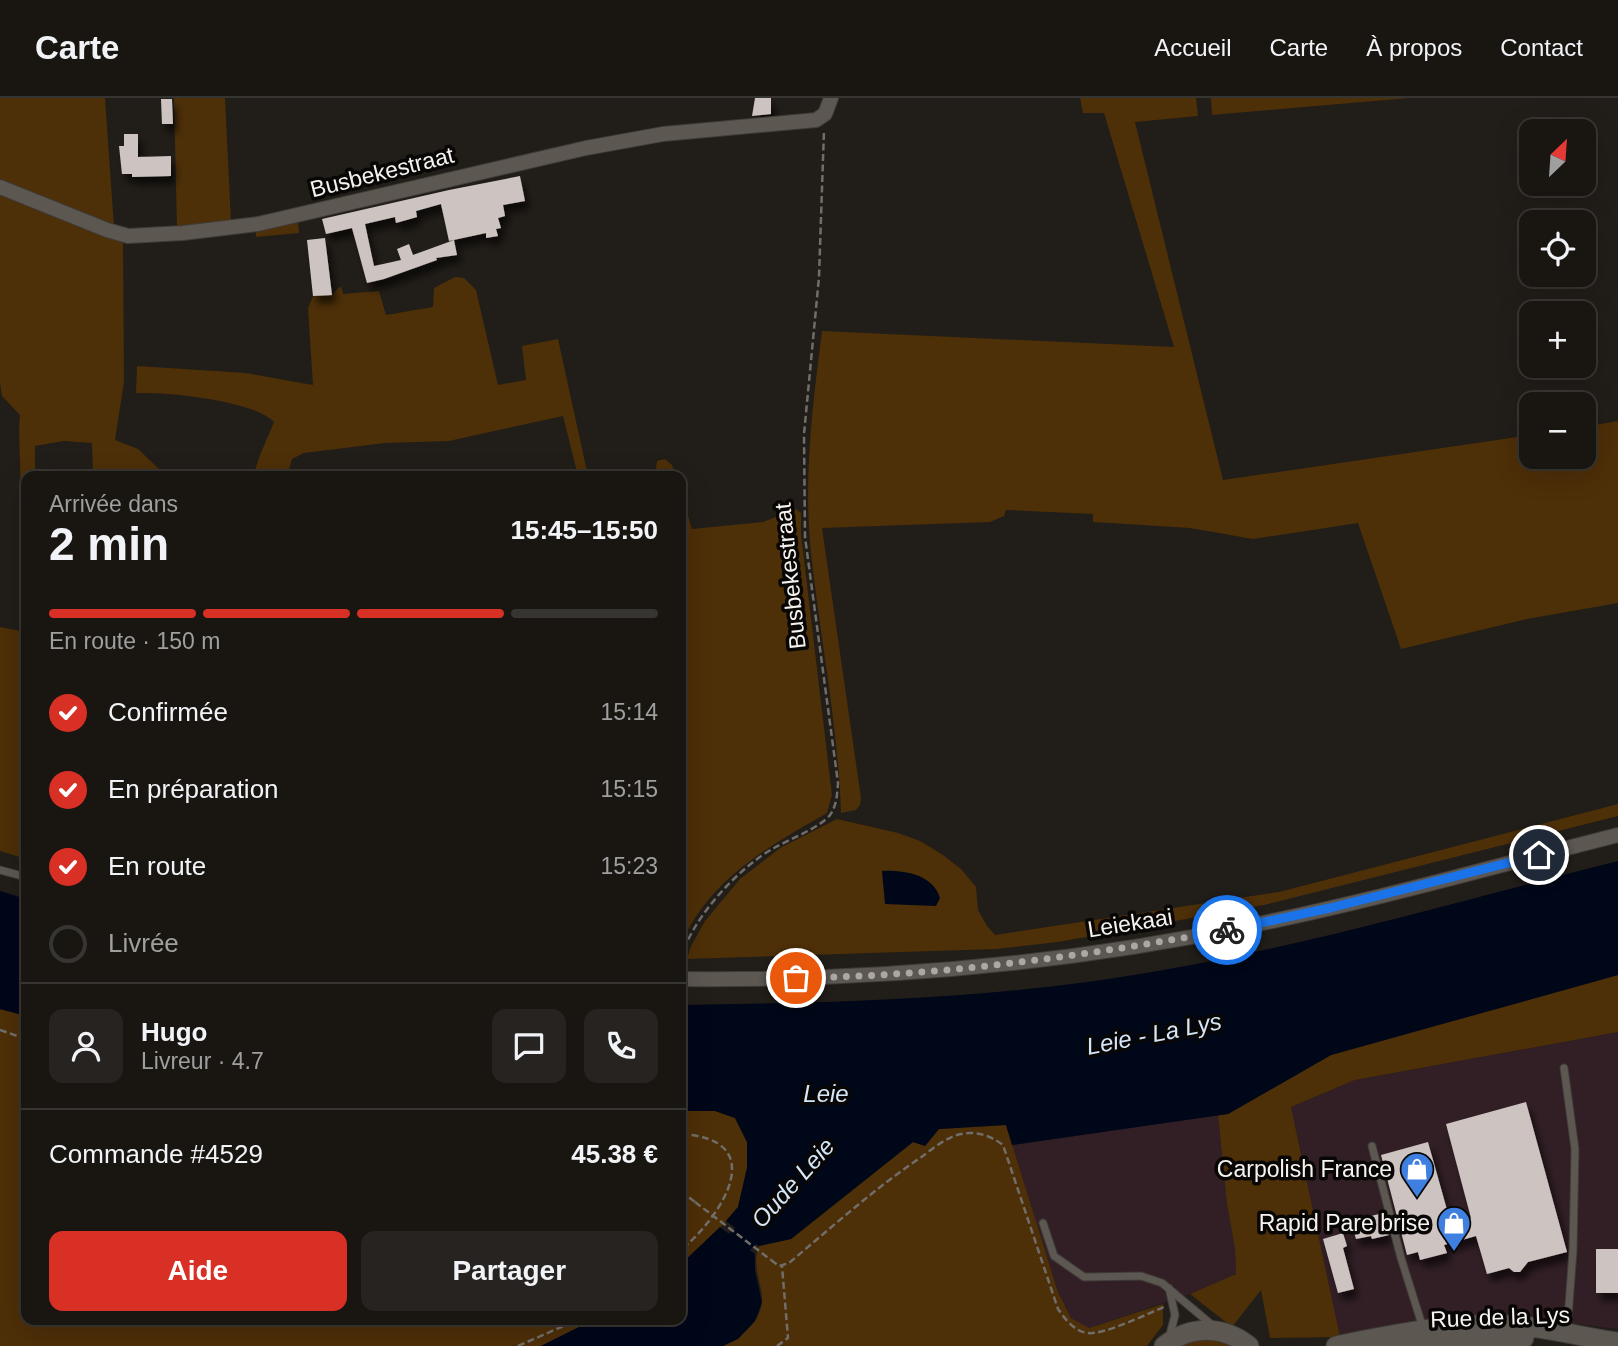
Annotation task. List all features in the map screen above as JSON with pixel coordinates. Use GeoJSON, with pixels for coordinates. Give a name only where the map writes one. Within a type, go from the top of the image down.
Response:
{"type":"FeatureCollection","features":[{"type":"Feature","properties":{"kind":"main road","name":"Rue de la Lys"},"geometry":{"type":"LineString","coordinates":[[1336,1346],[1423,1328],[1519,1337],[1614,1341]]}},
{"type":"Feature","properties":{"kind":"main road"},"geometry":{"type":"LineString","coordinates":[[1164,1346],[1179,1336],[1197,1330],[1225,1332],[1249,1346]]}},
{"type":"Feature","properties":{"kind":"main road","name":"Rue de la Lys"},"geometry":{"type":"LineString","coordinates":[[1391,1346],[1519,1337],[1573,1338]]}},
{"type":"Feature","properties":{"kind":"street"},"geometry":{"type":"LineString","coordinates":[[822,118],[831,98]]}},
{"type":"Feature","properties":{"kind":"street","name":"Busbekestraat"},"geometry":{"type":"LineString","coordinates":[[0,187],[128,236],[183,233],[258,224],[586,148],[663,134],[787,124],[822,118]]}},
{"type":"Feature","properties":{"kind":"street","name":"Leiekaai"},"geometry":{"type":"LineString","coordinates":[[686,979],[904,974],[1036,961],[1168,941],[1330,908],[1618,835]]}},
{"type":"Feature","properties":{"kind":"lane"},"geometry":{"type":"LineString","coordinates":[[0,870],[21,876]]}},
{"type":"Feature","properties":{"kind":"lane"},"geometry":{"type":"LineString","coordinates":[[1564,1068],[1575,1149],[1573,1338]]}},
{"type":"Feature","properties":{"kind":"lane"},"geometry":{"type":"LineString","coordinates":[[1372,1146],[1401,1258],[1423,1328]]}},
{"type":"Feature","properties":{"kind":"lane"},"geometry":{"type":"LineString","coordinates":[[1043,1223],[1054,1256],[1084,1277],[1141,1276],[1162,1283],[1203,1320],[1225,1332]]}},
{"type":"Feature","properties":{"kind":"lane"},"geometry":{"type":"LineString","coordinates":[[1164,1346],[1175,1315],[1169,1288]]}},
{"type":"Feature","properties":{"kind":"path","name":"Busbekestraat"},"geometry":{"type":"LineString","coordinates":[[686,947],[692,932],[721,891],[769,851],[830,816],[837,800],[838,783],[805,537],[804,435],[819,277],[825,133],[822,118]]}},
{"type":"Feature","properties":{"kind":"path"},"geometry":{"type":"LineString","coordinates":[[0,1030],[21,1037]]}},
{"type":"Feature","properties":{"kind":"path"},"geometry":{"type":"LineString","coordinates":[[686,1195],[782,1266],[789,1264],[897,1174],[941,1143],[957,1135],[976,1133],[992,1137],[1003,1145],[1058,1309],[1070,1325],[1088,1333],[1100,1331],[1173,1304]]}},
{"type":"Feature","properties":{"kind":"path"},"geometry":{"type":"LineString","coordinates":[[686,1135],[711,1138],[725,1147],[733,1161],[727,1188],[710,1222],[686,1245]]}},
{"type":"Feature","properties":{"kind":"path"},"geometry":{"type":"LineString","coordinates":[[777,1346],[788,1338],[782,1266]]}},
{"type":"Feature","properties":{"kind":"path"},"geometry":{"type":"LineString","coordinates":[[518,1346],[566,1325]]}},
{"type":"Feature","properties":{"kind":"shaded area"},"geometry":{"type":"Polygon","coordinates":[[[0,98],[105,98],[114,227],[0,183],[0,98]]]}},
{"type":"Feature","properties":{"kind":"shaded area"},"geometry":{"type":"Polygon","coordinates":[[[174,98],[225,98],[231,222],[177,229],[174,98]]]}},
{"type":"Feature","properties":{"kind":"shaded area"},"geometry":{"type":"Polygon","coordinates":[[[1080,98],[1196,98],[1198,116],[1135,122],[1223,480],[1519,437],[1519,469],[1596,469],[1596,425],[1618,421],[1618,603],[1527,619],[1401,649],[1358,523],[1253,539],[1190,528],[1093,522],[1093,514],[1006,510],[1004,516],[990,522],[822,528],[861,798],[856,810],[841,813],[836,745],[808,516],[810,437],[822,331],[1174,347],[1104,113],[1083,113],[1080,98]]]}},
{"type":"Feature","properties":{"kind":"shaded area"},"geometry":{"type":"Polygon","coordinates":[[[1211,98],[1409,98],[1212,115],[1211,98]]]}},
{"type":"Feature","properties":{"kind":"shaded area"},"geometry":{"type":"Polygon","coordinates":[[[0,192],[119,238],[123,243],[124,382],[115,440],[138,449],[164,471],[93,471],[92,443],[64,441],[35,446],[35,471],[21,471],[21,497],[20,415],[2,396],[0,192]]]}},
{"type":"Feature","properties":{"kind":"shaded area"},"geometry":{"type":"Polygon","coordinates":[[[298,219],[299,233],[256,237],[256,228],[298,219]]]}},
{"type":"Feature","properties":{"kind":"shaded area"},"geometry":{"type":"Polygon","coordinates":[[[455,277],[464,278],[476,290],[498,385],[526,380],[522,346],[558,339],[587,471],[577,471],[563,416],[449,441],[385,443],[304,453],[292,459],[288,471],[255,471],[274,422],[263,414],[209,399],[136,393],[137,366],[246,373],[313,385],[308,308],[313,296],[332,294],[341,286],[343,294],[379,291],[386,315],[433,307],[434,288],[455,277]]]}},
{"type":"Feature","properties":{"kind":"shaded area"},"geometry":{"type":"Polygon","coordinates":[[[665,459],[674,471],[656,471],[657,461],[665,459]]]}},
{"type":"Feature","properties":{"kind":"shaded area"},"geometry":{"type":"Polygon","coordinates":[[[686,509],[692,529],[763,522],[796,509],[801,513],[801,534],[832,795],[827,813],[742,867],[707,902],[686,935],[686,509]]]}},
{"type":"Feature","properties":{"kind":"shaded area"},"geometry":{"type":"Polygon","coordinates":[[[0,627],[21,631],[21,857],[0,851],[0,627]]]}},
{"type":"Feature","properties":{"kind":"shaded area"},"geometry":{"type":"Polygon","coordinates":[[[1618,804],[1618,816],[1264,905],[1058,942],[997,949],[687,959],[705,921],[740,879],[780,848],[837,819],[898,833],[920,841],[943,855],[961,869],[976,887],[978,910],[995,935],[1279,892],[1618,804]]]}},
{"type":"Feature","properties":{"kind":"shaded area"},"geometry":{"type":"Polygon","coordinates":[[[1618,975],[1618,1032],[1355,1080],[1291,1107],[1340,1337],[1270,1338],[1261,1290],[1232,1327],[1190,1294],[1236,1274],[1218,1115],[1228,1114],[1331,1055],[1618,975]]]}},
{"type":"Feature","properties":{"kind":"shaded area"},"geometry":{"type":"Polygon","coordinates":[[[0,1009],[21,1015],[21,1325],[583,1325],[541,1346],[0,1346],[0,1009]]]}},
{"type":"Feature","properties":{"kind":"shaded area"},"geometry":{"type":"Polygon","coordinates":[[[1618,1032],[1618,1329],[1568,1323],[1456,1317],[1340,1337],[1291,1107],[1355,1080],[1618,1032]]]}},
{"type":"Feature","properties":{"kind":"shaded area"},"geometry":{"type":"Polygon","coordinates":[[[686,1111],[715,1111],[735,1118],[747,1142],[747,1168],[738,1207],[713,1236],[686,1260],[686,1111]]]}},
{"type":"Feature","properties":{"kind":"shaded area"},"geometry":{"type":"Polygon","coordinates":[[[1218,1115],[1236,1274],[1190,1294],[1089,1328],[1071,1318],[1058,1292],[1012,1145],[1218,1115]]]}},
{"type":"Feature","properties":{"kind":"shaded area"},"geometry":{"type":"Polygon","coordinates":[[[1006,1125],[1058,1292],[1071,1318],[1089,1328],[1163,1304],[1163,1325],[1147,1346],[723,1346],[748,1328],[761,1309],[762,1294],[756,1260],[759,1246],[791,1239],[913,1142],[925,1146],[939,1129],[1006,1125]]]}},
{"type":"Feature","properties":{"kind":"shaded area"},"geometry":{"type":"Polygon","coordinates":[[[1217,1339],[1234,1346],[1179,1346],[1194,1340],[1217,1339]]]}},
{"type":"Feature","properties":{"kind":"water","name":"Leie"},"geometry":{"type":"Polygon","coordinates":[[[1618,861],[1618,975],[1331,1055],[1228,1114],[1012,1145],[1006,1125],[939,1129],[925,1146],[913,1142],[791,1239],[759,1246],[726,1221],[738,1207],[747,1168],[747,1142],[735,1118],[715,1111],[686,1111],[686,1005],[834,1002],[1036,988],[1154,972],[1354,929],[1618,861]]]}},
{"type":"Feature","properties":{"kind":"water"},"geometry":{"type":"Polygon","coordinates":[[[882,871],[899,871],[924,879],[931,884],[940,898],[936,906],[885,904],[882,871]]]}},
{"type":"Feature","properties":{"kind":"water"},"geometry":{"type":"Polygon","coordinates":[[[0,891],[21,897],[21,1015],[0,1009],[0,891]]]}},
{"type":"Feature","properties":{"kind":"water"},"geometry":{"type":"Polygon","coordinates":[[[720,1227],[755,1254],[755,1271],[762,1302],[755,1321],[738,1339],[723,1346],[541,1346],[583,1325],[686,1325],[686,1259],[720,1227]]]}},
{"type":"Feature","properties":{"kind":"building"},"geometry":{"type":"Polygon","coordinates":[[[755,98],[771,98],[771,114],[752,116],[755,98]]]}},
{"type":"Feature","properties":{"kind":"building"},"geometry":{"type":"Polygon","coordinates":[[[161,99],[172,99],[173,124],[162,124],[161,99]]]}},
{"type":"Feature","properties":{"kind":"building"},"geometry":{"type":"Polygon","coordinates":[[[124,134],[138,134],[138,157],[171,156],[171,176],[132,177],[132,174],[122,174],[119,146],[124,146],[124,134]]]}},
{"type":"Feature","properties":{"kind":"building"},"geometry":{"type":"Polygon","coordinates":[[[520,176],[525,201],[503,205],[505,216],[498,218],[501,228],[496,229],[498,236],[486,238],[486,233],[449,241],[441,204],[416,211],[417,217],[396,223],[395,217],[365,224],[374,266],[401,260],[397,249],[409,244],[413,255],[454,240],[457,255],[436,258],[437,260],[367,283],[352,228],[326,234],[322,219],[449,190],[520,176]]]}},
{"type":"Feature","properties":{"kind":"building"},"geometry":{"type":"Polygon","coordinates":[[[325,238],[332,295],[313,296],[307,240],[325,238]]]}},
{"type":"Feature","properties":{"kind":"building"},"geometry":{"type":"Polygon","coordinates":[[[1526,1102],[1567,1252],[1528,1262],[1520,1272],[1509,1268],[1487,1274],[1476,1236],[1444,1245],[1447,1253],[1420,1260],[1418,1252],[1407,1255],[1381,1155],[1428,1142],[1451,1224],[1471,1218],[1446,1124],[1526,1102]]]}},
{"type":"Feature","properties":{"kind":"building"},"geometry":{"type":"Polygon","coordinates":[[[1383,1213],[1389,1235],[1356,1239],[1351,1221],[1383,1213]]]}},
{"type":"Feature","properties":{"kind":"building"},"geometry":{"type":"Polygon","coordinates":[[[1343,1233],[1347,1246],[1343,1248],[1354,1289],[1338,1293],[1323,1239],[1343,1233]]]}},
{"type":"Feature","properties":{"kind":"building"},"geometry":{"type":"Polygon","coordinates":[[[1596,1249],[1618,1249],[1618,1293],[1596,1293],[1596,1249]]]}},
{"type":"Feature","properties":{"kind":"waterway","name":"Oude Leie"},"geometry":{"type":"LineString","coordinates":[[686,1292],[771,1212]]}},
{"type":"Feature","properties":{"kind":"way so far"},"geometry":{"type":"LineString","coordinates":[[796,978],[904,974],[1036,961],[1227,930]]}},
{"type":"Feature","properties":{"kind":"place","name":"Carpolish France"},"geometry":{"type":"Point","coordinates":[1417,1199]}},
{"type":"Feature","properties":{"kind":"place","name":"Rapid Pare brise"},"geometry":{"type":"Point","coordinates":[1454,1253]}},
{"type":"Feature","properties":{"kind":"route"},"geometry":{"type":"LineString","coordinates":[[1227,930],[1330,908],[1539,855]]}},
{"type":"Feature","properties":{"kind":"water label","name":"Leie - La Lys"},"geometry":{"type":"Point","coordinates":[1154,1034]}}]}
